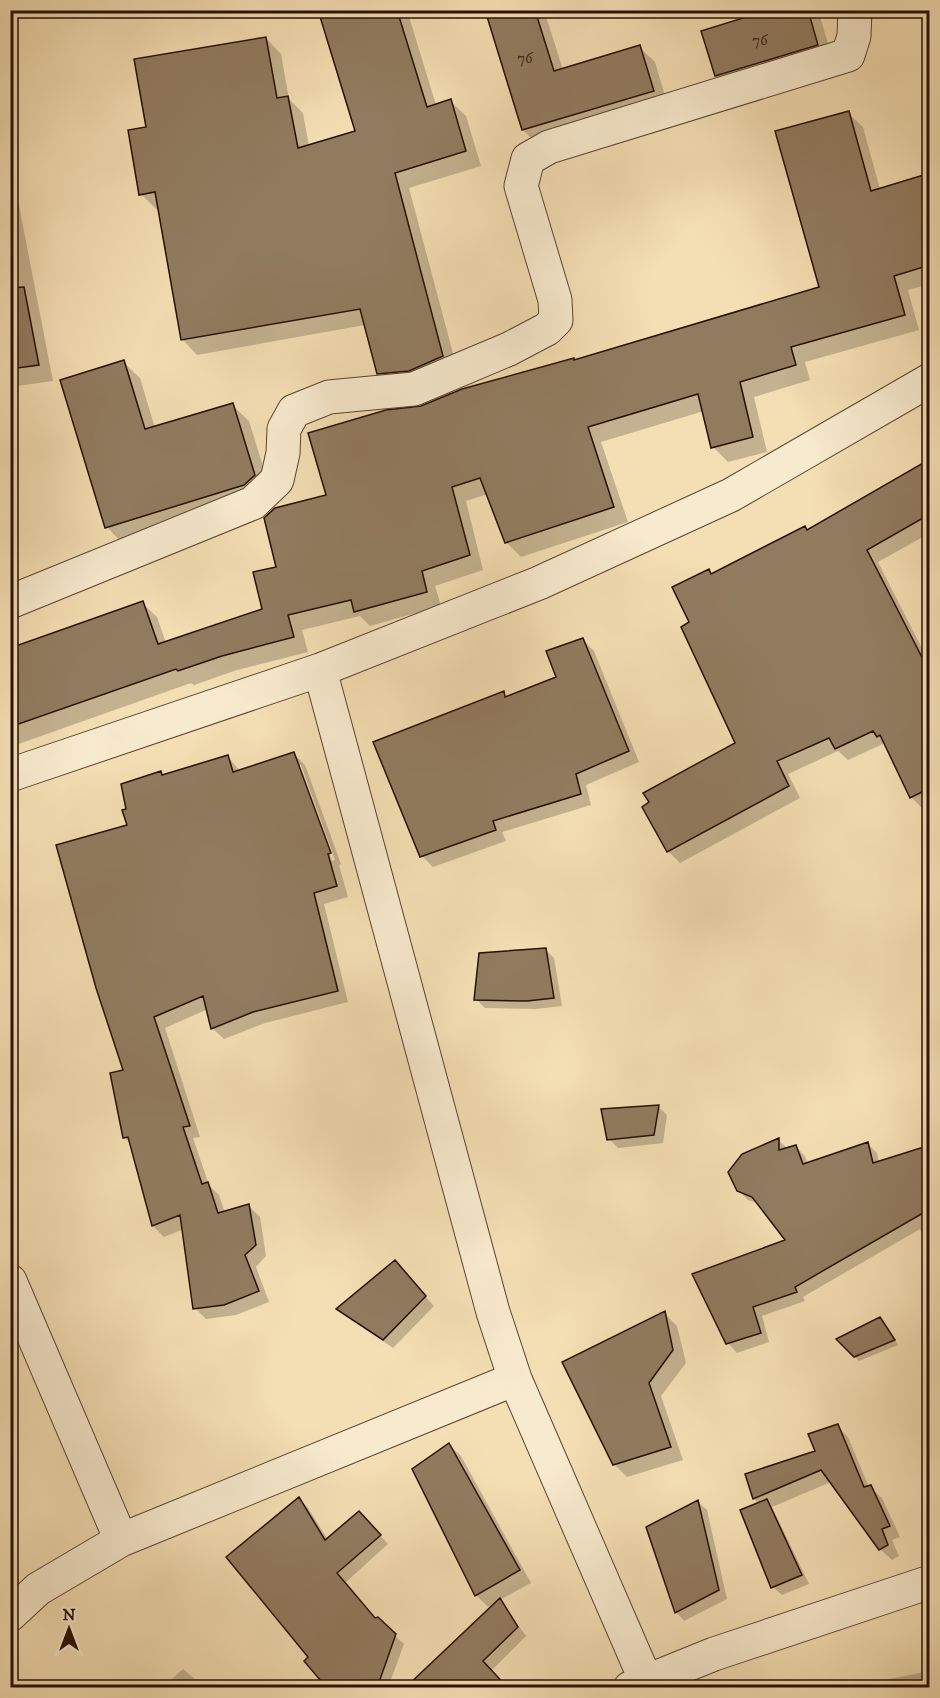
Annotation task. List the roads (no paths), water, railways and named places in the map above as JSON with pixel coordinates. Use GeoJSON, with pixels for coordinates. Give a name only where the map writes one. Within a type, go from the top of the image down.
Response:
{"type":"FeatureCollection","features":[{"type":"Feature","properties":{"kind":"street"},"geometry":{"type":"LineString","coordinates":[[10,602],[253,503],[277,480],[283,453],[284,429],[294,411],[329,397],[414,389],[509,349],[547,329],[556,320],[555,300],[521,186],[528,159],[549,147],[848,55],[854,36],[855,10]]}},
{"type":"Feature","properties":{"kind":"street"},"geometry":{"type":"LineString","coordinates":[[10,775],[320,670],[539,583],[731,495],[930,380]]}},
{"type":"Feature","properties":{"kind":"street"},"geometry":{"type":"LineString","coordinates":[[320,670],[493,1312],[515,1379],[638,1684],[714,1654],[930,1582]]}},
{"type":"Feature","properties":{"kind":"street"},"geometry":{"type":"LineString","coordinates":[[10,1281],[121,1540]]}},
{"type":"Feature","properties":{"kind":"street"},"geometry":{"type":"LineString","coordinates":[[10,1615],[38,1589],[121,1540],[515,1379]]}}]}
